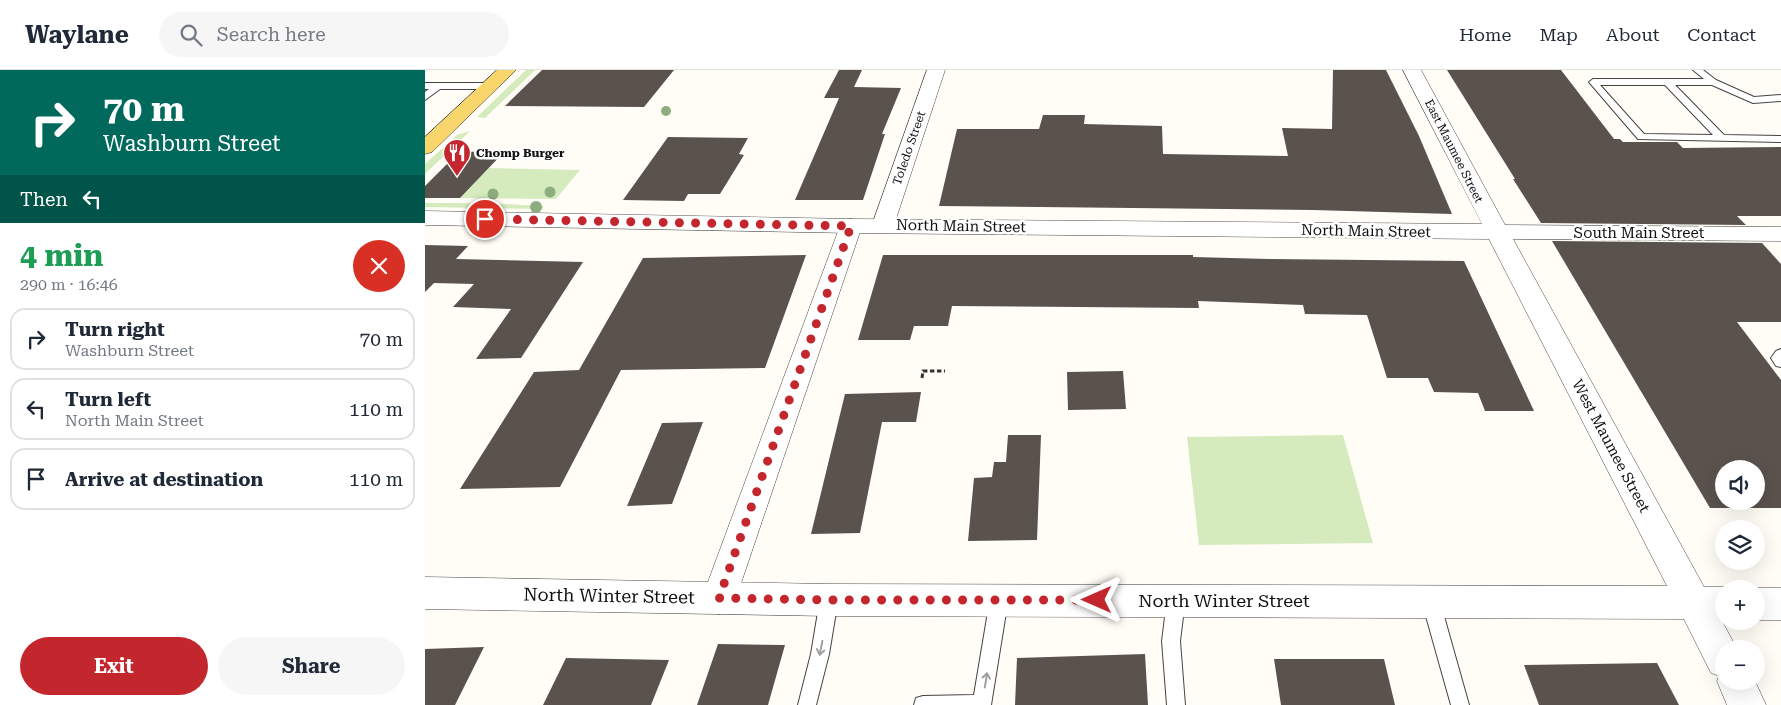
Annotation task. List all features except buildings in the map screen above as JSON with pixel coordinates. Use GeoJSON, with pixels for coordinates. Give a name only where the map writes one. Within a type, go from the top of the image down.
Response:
{"type":"FeatureCollection","features":[{"type":"Feature","properties":{"kind":"main road"},"geometry":{"type":"LineString","coordinates":[[425,148],[507,70]]}},
{"type":"Feature","properties":{"kind":"street","name":"Toledo Street"},"geometry":{"type":"LineString","coordinates":[[883,225],[936,70]]}},
{"type":"Feature","properties":{"kind":"street","name":"East Maumee Street"},"geometry":{"type":"LineString","coordinates":[[1412,70],[1497,232]]}},
{"type":"Feature","properties":{"kind":"street","name":"North Main Street"},"geometry":{"type":"LineString","coordinates":[[425,218],[851,226],[1497,232]]}},
{"type":"Feature","properties":{"kind":"street"},"geometry":{"type":"LineString","coordinates":[[719,598],[851,226]]}},
{"type":"Feature","properties":{"kind":"street","name":"South Main Street"},"geometry":{"type":"LineString","coordinates":[[1497,232],[1781,234]]}},
{"type":"Feature","properties":{"kind":"street","name":"West Maumee Street"},"geometry":{"type":"LineString","coordinates":[[1497,232],[1709,603],[1719,640]]}},
{"type":"Feature","properties":{"kind":"street","name":"North Winter Street"},"geometry":{"type":"LineString","coordinates":[[425,593],[829,600],[1709,603]]}},
{"type":"Feature","properties":{"kind":"street"},"geometry":{"type":"LineString","coordinates":[[1765,604],[1781,604]]}},
{"type":"Feature","properties":{"kind":"street"},"geometry":{"type":"LineString","coordinates":[[1740,690],[1747,705]]}},
{"type":"Feature","properties":{"kind":"lane"},"geometry":{"type":"LineString","coordinates":[[1697,70],[1713,82],[1753,100],[1781,98]]}},
{"type":"Feature","properties":{"kind":"lane"},"geometry":{"type":"LineString","coordinates":[[1713,82],[1593,82],[1641,137],[1781,138]]}},
{"type":"Feature","properties":{"kind":"lane"},"geometry":{"type":"LineString","coordinates":[[1667,82],[1721,138]]}},
{"type":"Feature","properties":{"kind":"lane"},"geometry":{"type":"LineString","coordinates":[[425,86],[491,86]]}},
{"type":"Feature","properties":{"kind":"lane"},"geometry":{"type":"LineString","coordinates":[[425,97],[438,86]]}},
{"type":"Feature","properties":{"kind":"lane"},"geometry":{"type":"LineString","coordinates":[[1781,354],[1778,358],[1781,362]]}},
{"type":"Feature","properties":{"kind":"lane"},"geometry":{"type":"LineString","coordinates":[[807,705],[820,654],[829,600]]}},
{"type":"Feature","properties":{"kind":"lane"},"geometry":{"type":"LineString","coordinates":[[923,705],[982,704],[999,600]]}},
{"type":"Feature","properties":{"kind":"lane"},"geometry":{"type":"LineString","coordinates":[[1176,601],[1171,641],[1176,705]]}},
{"type":"Feature","properties":{"kind":"lane"},"geometry":{"type":"LineString","coordinates":[[1431,602],[1460,705]]}},
{"type":"Feature","properties":{"kind":"path"},"geometry":{"type":"LineString","coordinates":[[922,378],[923,370],[945,370]]}},
{"type":"Feature","properties":{"kind":"green space"},"geometry":{"type":"Polygon","coordinates":[[[526,70],[535,70],[485,118],[477,117],[526,70]]]}},
{"type":"Feature","properties":{"kind":"green space"},"geometry":{"type":"Polygon","coordinates":[[[470,131],[425,174],[425,164],[457,135],[470,131]]]}},
{"type":"Feature","properties":{"kind":"green space"},"geometry":{"type":"Polygon","coordinates":[[[489,168],[580,170],[556,199],[460,198],[489,168]]]}},
{"type":"Feature","properties":{"kind":"green space"},"geometry":{"type":"Polygon","coordinates":[[[425,203],[486,203],[544,206],[542,209],[425,207],[425,203]]]}},
{"type":"Feature","properties":{"kind":"green space"},"geometry":{"type":"Polygon","coordinates":[[[1343,435],[1373,543],[1199,545],[1187,437],[1343,435]]]}},
{"type":"Feature","properties":{"kind":"place","name":"Chomp Burger"},"geometry":{"type":"Point","coordinates":[457,177]}},
{"type":"Feature","properties":{"kind":"route"},"geometry":{"type":"LineString","coordinates":[[485,219],[851,226],[719,598],[1097,600]]}}]}
